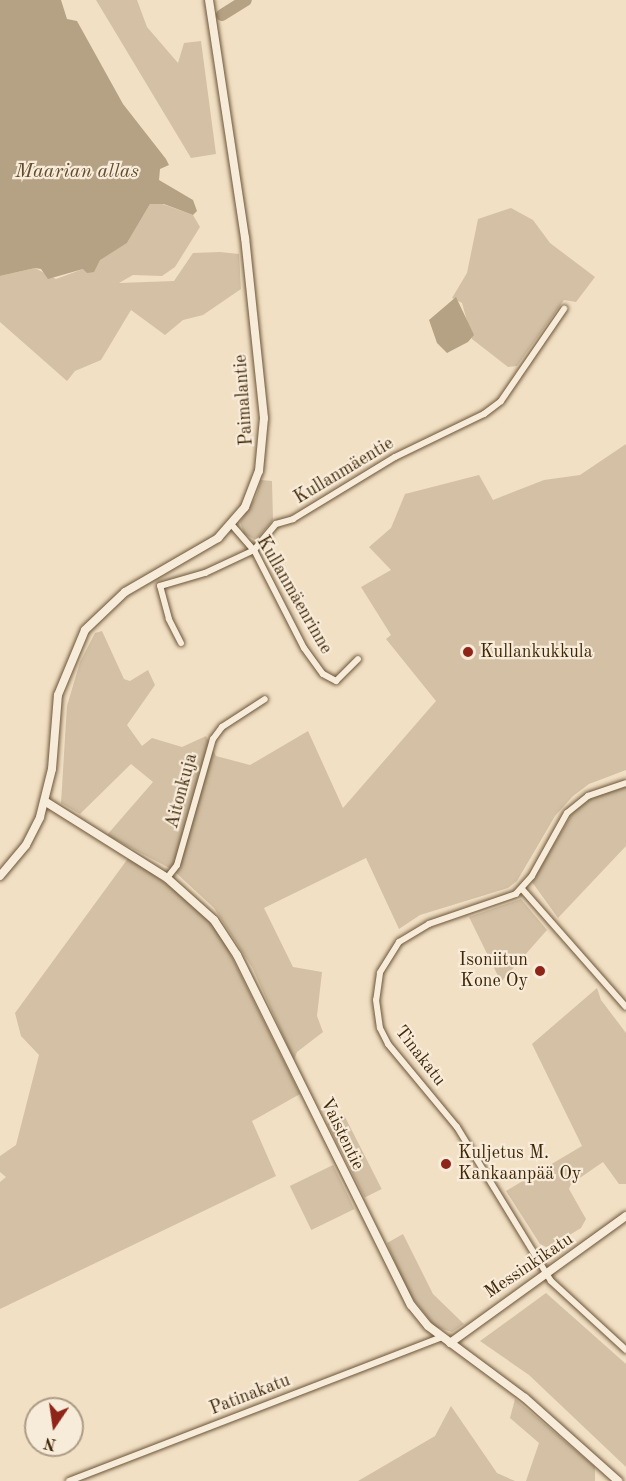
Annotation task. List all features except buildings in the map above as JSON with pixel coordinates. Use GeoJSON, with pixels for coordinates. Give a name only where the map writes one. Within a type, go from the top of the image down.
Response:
{"type":"FeatureCollection","features":[{"type":"Feature","properties":{"kind":"street","name":"Paimalantie"},"geometry":{"type":"LineString","coordinates":[[0,876],[26,845],[46,802],[58,695],[85,630],[117,597],[206,548],[245,507],[256,482],[264,418],[246,238],[209,0]]}},
{"type":"Feature","properties":{"kind":"street","name":"Kullanmäentie"},"geometry":{"type":"LineString","coordinates":[[181,643],[162,600],[160,586],[205,573],[254,550],[276,524],[293,519],[395,457],[493,408],[564,309]]}},
{"type":"Feature","properties":{"kind":"street","name":"Kullanmäenrinne"},"geometry":{"type":"LineString","coordinates":[[231,524],[254,550],[304,648],[323,674],[336,681],[358,659]]}},
{"type":"Feature","properties":{"kind":"street","name":"Aitonkuja"},"geometry":{"type":"LineString","coordinates":[[167,878],[177,865],[197,804],[204,763],[216,734],[265,699]]}},
{"type":"Feature","properties":{"kind":"street"},"geometry":{"type":"LineString","coordinates":[[626,783],[588,796],[567,813],[522,889],[626,1007]]}},
{"type":"Feature","properties":{"kind":"street","name":"Vaistentie"},"geometry":{"type":"LineString","coordinates":[[46,802],[167,878],[194,898],[227,938],[401,1287],[422,1320],[525,1398],[618,1481]]}},
{"type":"Feature","properties":{"kind":"street","name":"Tinakatu"},"geometry":{"type":"LineString","coordinates":[[522,889],[406,936],[384,964],[376,1000],[380,1028],[388,1044],[457,1127],[546,1273],[626,1350]]}},
{"type":"Feature","properties":{"kind":"street","name":"Messinkikatu"},"geometry":{"type":"LineString","coordinates":[[450,1343],[626,1216]]}},
{"type":"Feature","properties":{"kind":"street","name":"Patinakatu"},"geometry":{"type":"LineString","coordinates":[[69,1481],[442,1337]]}},
{"type":"Feature","properties":{"kind":"shaded area"},"geometry":{"type":"Polygon","coordinates":[[[96,0],[137,0],[147,27],[178,63],[184,43],[201,41],[216,154],[191,158],[96,0]]]}},
{"type":"Feature","properties":{"kind":"shaded area"},"geometry":{"type":"Polygon","coordinates":[[[157,202],[193,215],[200,227],[175,267],[162,276],[133,275],[119,283],[174,281],[193,253],[220,252],[239,254],[241,289],[203,315],[183,320],[165,335],[131,310],[101,360],[75,371],[67,381],[0,322],[0,276],[35,268],[56,279],[83,269],[127,243],[150,204],[157,202]]]}},
{"type":"Feature","properties":{"kind":"shaded area"},"geometry":{"type":"Polygon","coordinates":[[[511,208],[533,220],[550,243],[595,277],[576,302],[564,300],[517,366],[508,367],[472,339],[462,303],[452,298],[467,273],[478,219],[511,208]]]}},
{"type":"Feature","properties":{"kind":"shaded area"},"geometry":{"type":"Polygon","coordinates":[[[626,444],[626,770],[589,784],[573,796],[555,816],[517,881],[508,888],[420,915],[399,929],[366,858],[264,908],[293,967],[322,972],[317,1016],[323,1032],[297,1052],[294,1060],[252,967],[214,908],[173,870],[107,835],[153,782],[131,764],[80,814],[61,803],[67,706],[80,662],[95,633],[102,631],[124,679],[130,681],[148,670],[155,685],[127,725],[142,746],[152,738],[182,747],[206,736],[216,756],[250,765],[308,731],[343,808],[436,701],[386,639],[391,635],[361,587],[391,570],[369,547],[391,528],[405,494],[479,475],[493,500],[544,480],[580,475],[626,444]]]}},
{"type":"Feature","properties":{"kind":"shaded area"},"geometry":{"type":"Polygon","coordinates":[[[261,480],[272,481],[273,520],[256,540],[244,534],[240,522],[256,497],[261,480]]]}},
{"type":"Feature","properties":{"kind":"shaded area"},"geometry":{"type":"Polygon","coordinates":[[[626,787],[626,846],[558,918],[532,882],[573,812],[593,797],[626,787]]]}},
{"type":"Feature","properties":{"kind":"shaded area"},"geometry":{"type":"Polygon","coordinates":[[[129,857],[197,906],[222,937],[300,1094],[252,1121],[276,1176],[0,1309],[0,1182],[6,1177],[0,1172],[0,1156],[16,1145],[39,1055],[21,1036],[15,1013],[129,857]]]}},
{"type":"Feature","properties":{"kind":"shaded area"},"geometry":{"type":"Polygon","coordinates":[[[521,899],[547,930],[501,982],[469,917],[521,899]]]}},
{"type":"Feature","properties":{"kind":"shaded area"},"geometry":{"type":"Polygon","coordinates":[[[597,988],[601,1000],[626,1033],[626,1184],[619,1184],[603,1162],[571,1184],[569,1189],[586,1219],[581,1228],[548,1248],[540,1244],[506,1191],[582,1146],[532,1044],[597,988]]]}},
{"type":"Feature","properties":{"kind":"shaded area"},"geometry":{"type":"Polygon","coordinates":[[[344,1115],[382,1189],[365,1198],[327,1124],[344,1115]]]}},
{"type":"Feature","properties":{"kind":"shaded area"},"geometry":{"type":"Polygon","coordinates":[[[333,1165],[354,1209],[311,1230],[290,1186],[333,1165]]]}},
{"type":"Feature","properties":{"kind":"shaded area"},"geometry":{"type":"Polygon","coordinates":[[[403,1234],[433,1294],[464,1324],[452,1332],[435,1327],[407,1291],[387,1243],[403,1234]]]}},
{"type":"Feature","properties":{"kind":"shaded area"},"geometry":{"type":"Polygon","coordinates":[[[546,1293],[626,1364],[626,1467],[529,1375],[480,1341],[546,1293]]]}},
{"type":"Feature","properties":{"kind":"shaded area"},"geometry":{"type":"Polygon","coordinates":[[[515,1399],[595,1467],[595,1481],[526,1481],[539,1443],[510,1418],[515,1399]]]}},
{"type":"Feature","properties":{"kind":"shaded area"},"geometry":{"type":"Polygon","coordinates":[[[451,1406],[497,1473],[515,1481],[358,1481],[435,1436],[451,1406]]]}},
{"type":"Feature","properties":{"kind":"water","name":"Maarian allas"},"geometry":{"type":"Polygon","coordinates":[[[0,0],[61,0],[67,19],[77,21],[123,104],[166,159],[169,165],[160,169],[159,180],[193,200],[197,211],[193,215],[164,204],[150,204],[127,243],[100,260],[94,272],[87,273],[83,269],[48,279],[41,269],[35,268],[0,276],[0,0]]]}},
{"type":"Feature","properties":{"kind":"water"},"geometry":{"type":"Polygon","coordinates":[[[456,297],[474,335],[468,342],[447,353],[437,343],[429,320],[456,297]]]}},
{"type":"Feature","properties":{"kind":"waterway"},"geometry":{"type":"LineString","coordinates":[[222,15],[246,0]]}},
{"type":"Feature","properties":{"kind":"place","name":"Kullankukkula"},"geometry":{"type":"Point","coordinates":[468,652]}},
{"type":"Feature","properties":{"kind":"place","name":"Isoniitun Kone Oy"},"geometry":{"type":"Point","coordinates":[540,971]}},
{"type":"Feature","properties":{"kind":"place","name":"Kuljetus M. Kankaanpää Oy"},"geometry":{"type":"Point","coordinates":[446,1164]}}]}
